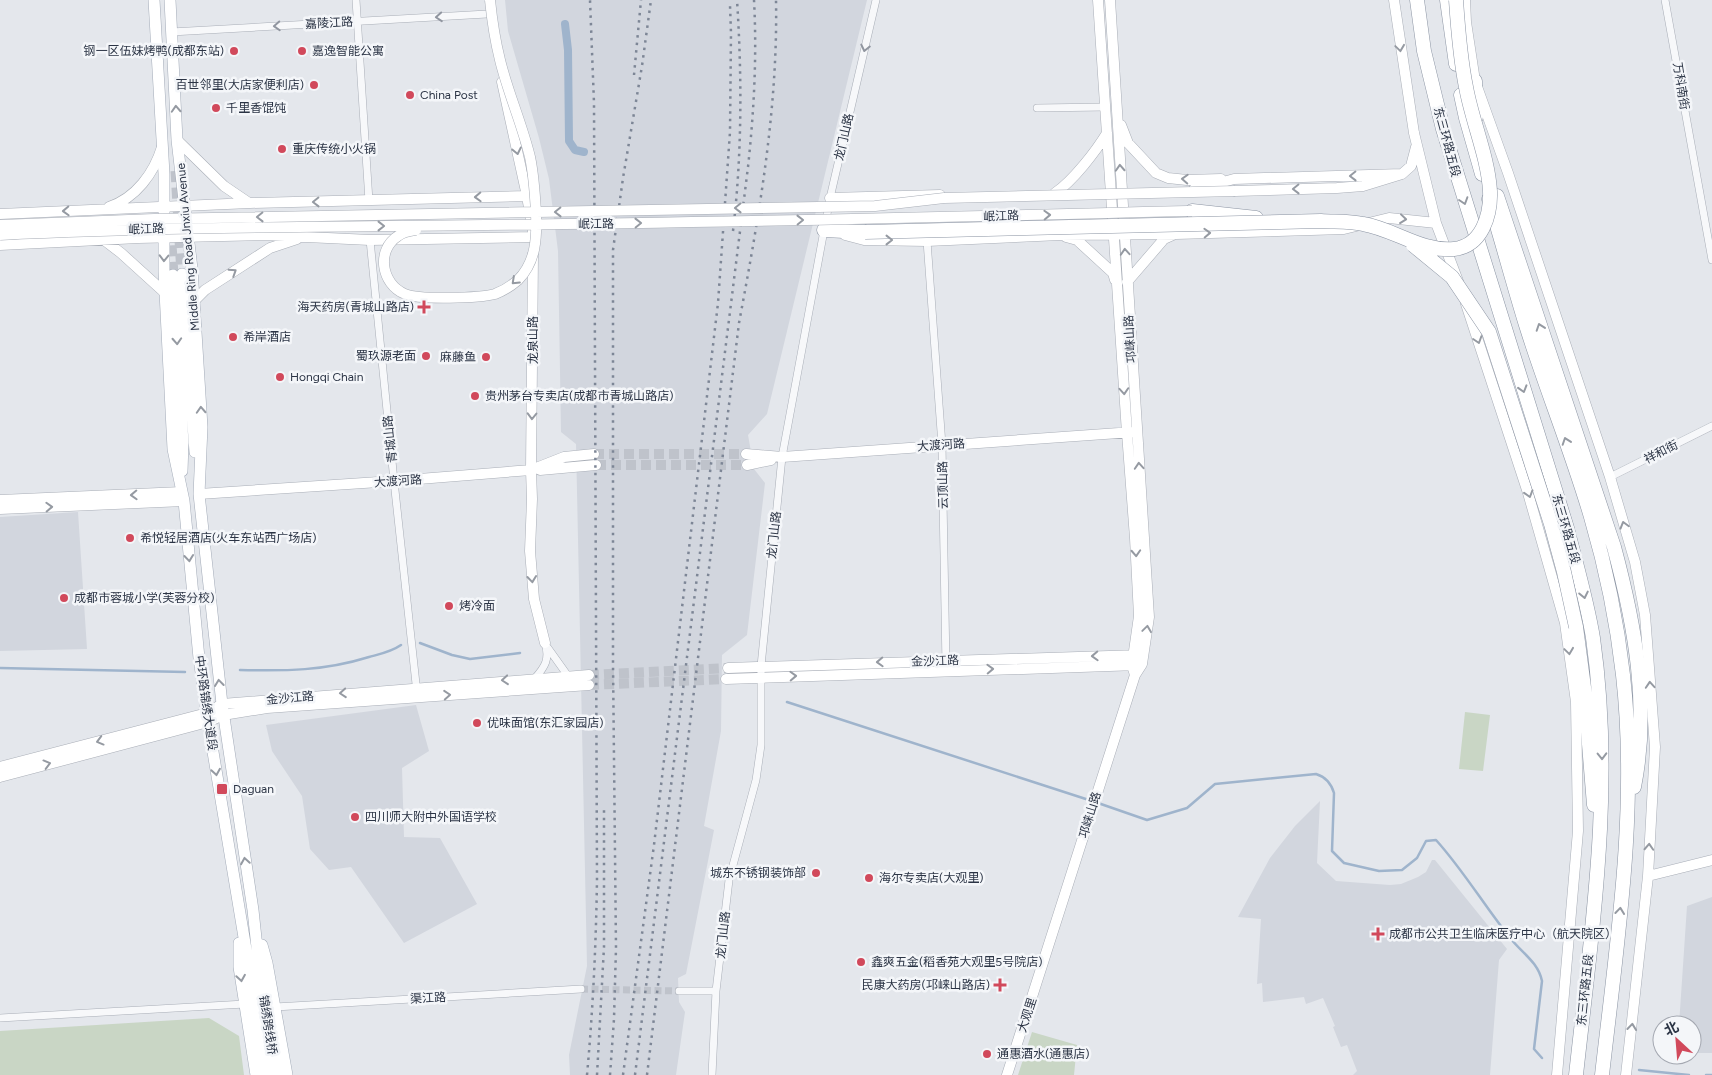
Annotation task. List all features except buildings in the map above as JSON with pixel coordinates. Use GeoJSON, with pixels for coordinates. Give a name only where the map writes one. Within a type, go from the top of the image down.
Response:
{"type":"FeatureCollection","features":[{"type":"Feature","properties":{"kind":"highway","name":"东三环路五段"},"geometry":{"type":"LineString","coordinates":[[1417,0],[1424,51],[1443,129],[1566,528],[1582,586],[1592,636],[1598,683],[1602,782],[1599,862],[1576,1075]]}},
{"type":"Feature","properties":{"kind":"highway","name":"东三环路五段"},"geometry":{"type":"LineString","coordinates":[[1447,0],[1457,75],[1466,118],[1481,160],[1526,325],[1591,519],[1606,578],[1623,676],[1628,749],[1628,810],[1625,865],[1602,1075]]}},
{"type":"Feature","properties":{"kind":"highway"},"geometry":{"type":"LineString","coordinates":[[824,230],[865,232],[1321,221],[1363,224],[1429,247],[1454,249],[1469,244],[1481,234],[1488,212],[1490,190],[1481,160],[1460,58],[1456,0]]}},
{"type":"Feature","properties":{"kind":"highway"},"geometry":{"type":"LineString","coordinates":[[1475,81],[1481,160],[1504,213],[1525,283],[1614,547],[1629,606],[1639,676],[1641,744],[1638,769],[1628,810]]}},
{"type":"Feature","properties":{"kind":"highway"},"geometry":{"type":"LineString","coordinates":[[1192,211],[1282,222]]}},
{"type":"Feature","properties":{"kind":"highway"},"geometry":{"type":"LineString","coordinates":[[1407,240],[1452,277],[1489,332],[1551,524],[1576,627],[1585,696],[1599,862]]}},
{"type":"Feature","properties":{"kind":"main road","name":"Middle Ring Road Jnxiu Avenue"},"geometry":{"type":"LineString","coordinates":[[154,0],[164,174],[164,292],[173,449],[183,497]]}},
{"type":"Feature","properties":{"kind":"main road","name":"Middle Ring Road Jnxiu Avenue"},"geometry":{"type":"LineString","coordinates":[[170,0],[178,140],[187,237],[192,269],[202,427],[199,494]]}},
{"type":"Feature","properties":{"kind":"main road"},"geometry":{"type":"LineString","coordinates":[[442,226],[406,232],[388,245],[384,267],[386,276],[392,285],[405,294],[424,297],[472,297],[496,294],[518,280],[533,256],[537,234],[530,157],[500,60],[488,0]]}},
{"type":"Feature","properties":{"kind":"main road","name":"龙泉山路"},"geometry":{"type":"LineString","coordinates":[[488,0],[488,14],[534,237],[530,551],[534,599],[545,643]]}},
{"type":"Feature","properties":{"kind":"main road","name":"邛崃山路"},"geometry":{"type":"LineString","coordinates":[[1098,0],[1107,133],[1116,191]]}},
{"type":"Feature","properties":{"kind":"main road","name":"邛崃山路"},"geometry":{"type":"LineString","coordinates":[[1046,956],[1137,663],[1139,616],[1132,432],[1116,191],[1117,115],[1110,0]]}},
{"type":"Feature","properties":{"kind":"main road","name":"东三环路五段"},"geometry":{"type":"LineString","coordinates":[[1394,0],[1414,133],[1436,222],[1467,307],[1528,493],[1564,623],[1576,702],[1578,831],[1557,1075]]}},
{"type":"Feature","properties":{"kind":"main road"},"geometry":{"type":"LineString","coordinates":[[1465,0],[1466,22],[1475,81],[1508,173],[1610,477],[1635,562],[1645,615],[1655,747],[1648,876],[1626,1075]]}},
{"type":"Feature","properties":{"kind":"main road"},"geometry":{"type":"LineString","coordinates":[[1117,115],[1128,143],[1156,173],[1168,178],[1187,180],[1402,174],[1411,166],[1416,150],[1414,133]]}},
{"type":"Feature","properties":{"kind":"main road"},"geometry":{"type":"LineString","coordinates":[[1055,193],[1066,186],[1099,147],[1107,133]]}},
{"type":"Feature","properties":{"kind":"main road"},"geometry":{"type":"LineString","coordinates":[[178,140],[224,186],[250,203]]}},
{"type":"Feature","properties":{"kind":"main road"},"geometry":{"type":"LineString","coordinates":[[100,210],[126,200],[151,172],[158,160],[162,143]]}},
{"type":"Feature","properties":{"kind":"main road","name":"岷江路"},"geometry":{"type":"LineString","coordinates":[[0,225],[164,219],[874,206],[944,198],[1337,188],[1363,186],[1402,174]]}},
{"type":"Feature","properties":{"kind":"main road"},"geometry":{"type":"LineString","coordinates":[[830,198],[1202,188],[1234,178]]}},
{"type":"Feature","properties":{"kind":"main road","name":"岷江路"},"geometry":{"type":"LineString","coordinates":[[0,214],[250,203],[527,196]]}},
{"type":"Feature","properties":{"kind":"main road","name":"岷江路"},"geometry":{"type":"LineString","coordinates":[[0,235],[200,228],[936,218],[1192,211]]}},
{"type":"Feature","properties":{"kind":"main road"},"geometry":{"type":"LineString","coordinates":[[824,230],[864,240],[927,240],[1344,229],[1389,218],[1436,222]]}},
{"type":"Feature","properties":{"kind":"main road"},"geometry":{"type":"LineString","coordinates":[[1060,235],[1077,240],[1122,283],[1164,239],[1176,234]]}},
{"type":"Feature","properties":{"kind":"main road","name":"岷江路"},"geometry":{"type":"LineString","coordinates":[[0,245],[164,237],[264,235],[370,240],[534,237]]}},
{"type":"Feature","properties":{"kind":"main road"},"geometry":{"type":"LineString","coordinates":[[194,301],[205,290],[270,248],[304,236]]}},
{"type":"Feature","properties":{"kind":"main road"},"geometry":{"type":"LineString","coordinates":[[104,240],[122,253],[164,292]]}},
{"type":"Feature","properties":{"kind":"main road"},"geometry":{"type":"LineString","coordinates":[[183,497],[177,274],[199,494]]}},
{"type":"Feature","properties":{"kind":"main road","name":"大渡河路"},"geometry":{"type":"LineString","coordinates":[[746,460],[1132,432]]}},
{"type":"Feature","properties":{"kind":"main road","name":"大渡河路"},"geometry":{"type":"LineString","coordinates":[[199,494],[394,482],[531,470],[564,457],[594,454]]}},
{"type":"Feature","properties":{"kind":"main road"},"geometry":{"type":"LineString","coordinates":[[531,470],[596,466]]}},
{"type":"Feature","properties":{"kind":"main road","name":"中环路锦绣大道段"},"geometry":{"type":"LineString","coordinates":[[199,494],[222,709],[253,910]]}},
{"type":"Feature","properties":{"kind":"main road"},"geometry":{"type":"LineString","coordinates":[[0,500],[183,497]]}},
{"type":"Feature","properties":{"kind":"main road"},"geometry":{"type":"LineString","coordinates":[[0,509],[183,497]]}},
{"type":"Feature","properties":{"kind":"main road","name":"中环路锦绣大道段"},"geometry":{"type":"LineString","coordinates":[[183,497],[199,658],[238,912]]}},
{"type":"Feature","properties":{"kind":"main road","name":"金沙江路"},"geometry":{"type":"LineString","coordinates":[[727,673],[946,665],[1137,663]]}},
{"type":"Feature","properties":{"kind":"main road","name":"金沙江路"},"geometry":{"type":"LineString","coordinates":[[0,777],[208,718],[222,709],[267,708],[417,693],[589,680],[568,676],[534,678],[417,693]]}},
{"type":"Feature","properties":{"kind":"main road","name":"金沙江路"},"geometry":{"type":"LineString","coordinates":[[0,767],[208,718]]}},
{"type":"Feature","properties":{"kind":"main road"},"geometry":{"type":"LineString","coordinates":[[1648,876],[1712,860]]}},
{"type":"Feature","properties":{"kind":"main road"},"geometry":{"type":"LineString","coordinates":[[253,910],[255,976]]}},
{"type":"Feature","properties":{"kind":"main road"},"geometry":{"type":"LineString","coordinates":[[253,910],[267,963],[287,1075]]}},
{"type":"Feature","properties":{"kind":"main road"},"geometry":{"type":"LineString","coordinates":[[238,912],[255,976]]}},
{"type":"Feature","properties":{"kind":"main road"},"geometry":{"type":"LineString","coordinates":[[238,912],[239,967],[256,1075]]}},
{"type":"Feature","properties":{"kind":"main road","name":"大观里"},"geometry":{"type":"LineString","coordinates":[[1007,1075],[1046,956]]}},
{"type":"Feature","properties":{"kind":"main road","name":"锦绣跨线桥"},"geometry":{"type":"LineString","coordinates":[[255,976],[266,1075]]}},
{"type":"Feature","properties":{"kind":"main road","name":"锦绣跨线桥"},"geometry":{"type":"LineString","coordinates":[[255,976],[277,1075]]}},
{"type":"Feature","properties":{"kind":"street"},"geometry":{"type":"LineString","coordinates":[[356,0],[369,200]]}},
{"type":"Feature","properties":{"kind":"street","name":"龙门山路"},"geometry":{"type":"LineString","coordinates":[[712,1075],[716,991],[729,880],[756,780],[761,745],[761,671],[782,458],[830,198],[876,0]]}},
{"type":"Feature","properties":{"kind":"street","name":"万科南街"},"geometry":{"type":"LineString","coordinates":[[1665,0],[1712,260]]}},
{"type":"Feature","properties":{"kind":"street","name":"嘉陵江路"},"geometry":{"type":"LineString","coordinates":[[171,32],[488,14]]}},
{"type":"Feature","properties":{"kind":"street"},"geometry":{"type":"LineString","coordinates":[[1037,108],[1105,107]]}},
{"type":"Feature","properties":{"kind":"street","name":"青城山路"},"geometry":{"type":"LineString","coordinates":[[370,240],[417,693]]}},
{"type":"Feature","properties":{"kind":"street","name":"云顶山路"},"geometry":{"type":"LineString","coordinates":[[927,240],[942,445],[946,665]]}},
{"type":"Feature","properties":{"kind":"street","name":"祥和街"},"geometry":{"type":"LineString","coordinates":[[1610,477],[1712,426]]}},
{"type":"Feature","properties":{"kind":"street"},"geometry":{"type":"LineString","coordinates":[[545,643],[568,676]]}},
{"type":"Feature","properties":{"kind":"street","name":"龙泉山路"},"geometry":{"type":"LineString","coordinates":[[534,678],[546,665],[548,656],[545,643]]}},
{"type":"Feature","properties":{"kind":"street","name":"渠江路"},"geometry":{"type":"LineString","coordinates":[[275,1006],[581,990]]}},
{"type":"Feature","properties":{"kind":"street"},"geometry":{"type":"LineString","coordinates":[[679,992],[716,991]]}},
{"type":"Feature","properties":{"kind":"street"},"geometry":{"type":"LineString","coordinates":[[0,1018],[245,1004]]}},
{"type":"Feature","properties":{"kind":"shaded area"},"geometry":{"type":"Polygon","coordinates":[[[505,0],[867,0],[767,414],[748,435],[754,469],[765,483],[747,635],[722,655],[721,731],[704,826],[714,830],[686,974],[678,978],[679,1002],[685,1012],[676,1075],[570,1075],[569,1055],[587,966],[576,444],[561,432],[558,251],[549,179],[508,31],[505,0]]]}},
{"type":"Feature","properties":{"kind":"shaded area"},"geometry":{"type":"Polygon","coordinates":[[[78,512],[87,649],[0,651],[0,517],[78,512]]]}},
{"type":"Feature","properties":{"kind":"shaded area","name":"四川师大附中外国语学校"},"geometry":{"type":"Polygon","coordinates":[[[416,705],[429,751],[402,768],[404,837],[440,838],[477,904],[404,943],[351,867],[329,870],[310,849],[302,796],[272,751],[266,725],[416,705]]]}},
{"type":"Feature","properties":{"kind":"shaded area","name":"成都市公共卫生临床医疗中心（航天院区）"},"geometry":{"type":"Polygon","coordinates":[[[1320,801],[1317,863],[1336,881],[1390,885],[1401,884],[1426,872],[1432,860],[1435,860],[1507,949],[1499,960],[1490,1075],[1353,1075],[1357,1071],[1347,1045],[1341,1047],[1333,1027],[1335,1026],[1323,998],[1306,1004],[1304,997],[1263,1002],[1262,983],[1257,984],[1261,919],[1238,917],[1270,858],[1295,826],[1320,801]]]}},
{"type":"Feature","properties":{"kind":"shaded area"},"geometry":{"type":"Polygon","coordinates":[[[1712,897],[1712,1053],[1702,1053],[1702,1015],[1680,1015],[1687,906],[1712,897]]]}},
{"type":"Feature","properties":{"kind":"green space"},"geometry":{"type":"Polygon","coordinates":[[[1465,712],[1490,715],[1483,771],[1459,769],[1465,712]]]}},
{"type":"Feature","properties":{"kind":"green space"},"geometry":{"type":"Polygon","coordinates":[[[209,1018],[239,1036],[244,1075],[0,1075],[0,1031],[209,1018]]]}},
{"type":"Feature","properties":{"kind":"green space"},"geometry":{"type":"Polygon","coordinates":[[[1032,1032],[1077,1045],[1074,1075],[1018,1075],[1032,1032]]]}},
{"type":"Feature","properties":{"kind":"waterway"},"geometry":{"type":"LineString","coordinates":[[565,24],[568,50],[569,141],[575,150],[584,152]]}},
{"type":"Feature","properties":{"kind":"waterway"},"geometry":{"type":"LineString","coordinates":[[420,643],[452,655],[470,659],[520,653]]}},
{"type":"Feature","properties":{"kind":"waterway"},"geometry":{"type":"LineString","coordinates":[[240,670],[321,668],[352,662],[401,645]]}},
{"type":"Feature","properties":{"kind":"waterway"},"geometry":{"type":"LineString","coordinates":[[0,668],[185,672]]}},
{"type":"Feature","properties":{"kind":"waterway"},"geometry":{"type":"LineString","coordinates":[[787,702],[1092,801]]}},
{"type":"Feature","properties":{"kind":"waterway"},"geometry":{"type":"LineString","coordinates":[[1098,803],[1147,820],[1187,808],[1215,784],[1316,774],[1328,781],[1334,793],[1332,851],[1344,863],[1379,871],[1402,870],[1417,858],[1426,841],[1436,840],[1540,974],[1542,981],[1534,1049],[1542,1058]]}},
{"type":"Feature","properties":{"kind":"waterway"},"geometry":{"type":"LineString","coordinates":[[1639,1070],[1689,1075]]}},
{"type":"Feature","properties":{"kind":"waterway"},"geometry":{"type":"LineString","coordinates":[[1706,1075],[1712,1075]]}},
{"type":"Feature","properties":{"kind":"tunnel"},"geometry":{"type":"LineString","coordinates":[[176,171],[182,274]]}},
{"type":"Feature","properties":{"kind":"tunnel"},"geometry":{"type":"LineString","coordinates":[[170,229],[173,275]]}},
{"type":"Feature","properties":{"kind":"tunnel"},"geometry":{"type":"LineString","coordinates":[[594,454],[746,454]]}},
{"type":"Feature","properties":{"kind":"tunnel"},"geometry":{"type":"LineString","coordinates":[[596,465],[747,465]]}},
{"type":"Feature","properties":{"kind":"tunnel"},"geometry":{"type":"LineString","coordinates":[[589,675],[728,668]]}},
{"type":"Feature","properties":{"kind":"tunnel"},"geometry":{"type":"LineString","coordinates":[[589,685],[726,679]]}},
{"type":"Feature","properties":{"kind":"tunnel"},"geometry":{"type":"LineString","coordinates":[[581,989],[679,991]]}},
{"type":"Feature","properties":{"kind":"railway"},"geometry":{"type":"LineString","coordinates":[[587,1075],[594,977],[597,879],[594,103],[590,0]]}},
{"type":"Feature","properties":{"kind":"railway"},"geometry":{"type":"LineString","coordinates":[[634,75],[641,0]]}},
{"type":"Feature","properties":{"kind":"railway"},"geometry":{"type":"LineString","coordinates":[[610,1075],[616,948],[613,663],[613,250],[651,0]]}},
{"type":"Feature","properties":{"kind":"railway"},"geometry":{"type":"LineString","coordinates":[[733,231],[738,174],[740,116],[737,0]]}},
{"type":"Feature","properties":{"kind":"railway"},"geometry":{"type":"LineString","coordinates":[[635,1075],[748,167],[754,84],[754,0]]}},
{"type":"Feature","properties":{"kind":"railway"},"geometry":{"type":"LineString","coordinates":[[647,1075],[739,323],[754,243],[766,162],[774,81],[776,0]]}},
{"type":"Feature","properties":{"kind":"railway"},"geometry":{"type":"LineString","coordinates":[[623,1075],[654,845],[718,303],[730,132],[730,5]]}},
{"type":"Feature","properties":{"kind":"railway"},"geometry":{"type":"LineString","coordinates":[[597,1075],[604,947],[604,808]]}},
{"type":"Feature","properties":{"kind":"place","name":"钢一区伍妹烤鸭(成都东站)"},"geometry":{"type":"Point","coordinates":[234,51]}},
{"type":"Feature","properties":{"kind":"place","name":"嘉逸智能公寓"},"geometry":{"type":"Point","coordinates":[302,51]}},
{"type":"Feature","properties":{"kind":"place","name":"百世邻里(大店家便利店)"},"geometry":{"type":"Point","coordinates":[314,85]}},
{"type":"Feature","properties":{"kind":"place","name":"China Post"},"geometry":{"type":"Point","coordinates":[410,95]}},
{"type":"Feature","properties":{"kind":"place","name":"千里香馄饨"},"geometry":{"type":"Point","coordinates":[216,108]}},
{"type":"Feature","properties":{"kind":"place","name":"重庆传统小火锅"},"geometry":{"type":"Point","coordinates":[282,149]}},
{"type":"Feature","properties":{"kind":"place","name":"海天药房(青城山路店)"},"geometry":{"type":"Point","coordinates":[424,307]}},
{"type":"Feature","properties":{"kind":"place","name":"希岸酒店"},"geometry":{"type":"Point","coordinates":[233,337]}},
{"type":"Feature","properties":{"kind":"place","name":"蜀玖源老面"},"geometry":{"type":"Point","coordinates":[426,356]}},
{"type":"Feature","properties":{"kind":"place","name":"麻藤鱼"},"geometry":{"type":"Point","coordinates":[486,357]}},
{"type":"Feature","properties":{"kind":"place","name":"Hongqi Chain"},"geometry":{"type":"Point","coordinates":[280,377]}},
{"type":"Feature","properties":{"kind":"place","name":"贵州茅台专卖店(成都市青城山路店)"},"geometry":{"type":"Point","coordinates":[475,396]}},
{"type":"Feature","properties":{"kind":"place","name":"希悦轻居酒店(火车东站西广场店)"},"geometry":{"type":"Point","coordinates":[130,538]}},
{"type":"Feature","properties":{"kind":"place","name":"成都市蓉城小学(芙蓉分校)"},"geometry":{"type":"Point","coordinates":[64,598]}},
{"type":"Feature","properties":{"kind":"place","name":"烤冷面"},"geometry":{"type":"Point","coordinates":[449,606]}},
{"type":"Feature","properties":{"kind":"place","name":"优味面馆(东汇家园店)"},"geometry":{"type":"Point","coordinates":[477,723]}},
{"type":"Feature","properties":{"kind":"place","name":"Daguan"},"geometry":{"type":"Point","coordinates":[222,789]}},
{"type":"Feature","properties":{"kind":"place","name":"四川师大附中外国语学校"},"geometry":{"type":"Point","coordinates":[355,817]}},
{"type":"Feature","properties":{"kind":"place","name":"城东不锈钢装饰部"},"geometry":{"type":"Point","coordinates":[816,873]}},
{"type":"Feature","properties":{"kind":"place","name":"海尔专卖店(大观里)"},"geometry":{"type":"Point","coordinates":[869,878]}},
{"type":"Feature","properties":{"kind":"place","name":"成都市公共卫生临床医疗中心（航天院区）"},"geometry":{"type":"Point","coordinates":[1378,934]}},
{"type":"Feature","properties":{"kind":"place","name":"鑫爽五金(稻香苑大观里5号院店)"},"geometry":{"type":"Point","coordinates":[861,962]}},
{"type":"Feature","properties":{"kind":"place","name":"民康大药房(邛崃山路店)"},"geometry":{"type":"Point","coordinates":[1000,985]}},
{"type":"Feature","properties":{"kind":"place","name":"通惠酒水(通惠店)"},"geometry":{"type":"Point","coordinates":[987,1054]}}]}
